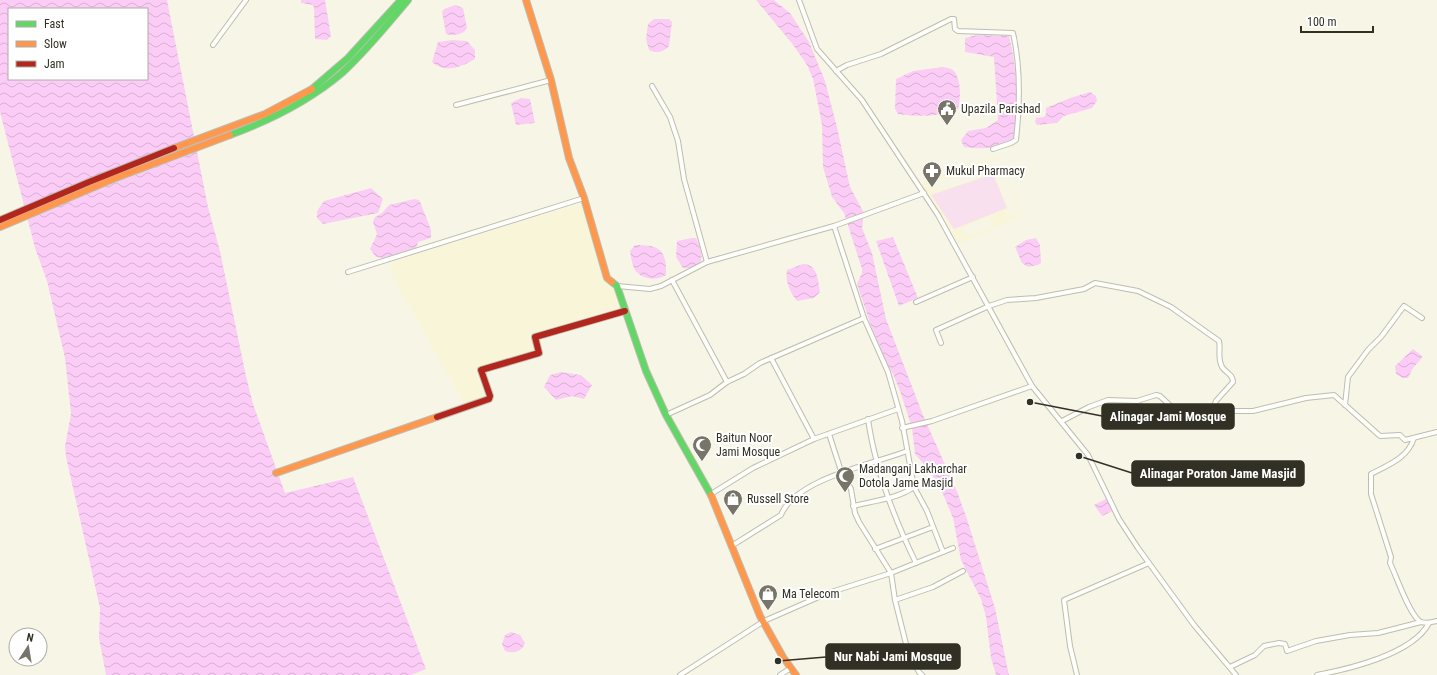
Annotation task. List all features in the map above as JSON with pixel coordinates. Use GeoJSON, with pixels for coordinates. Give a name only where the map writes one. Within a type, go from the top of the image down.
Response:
{"type":"FeatureCollection","features":[{"type":"Feature","properties":{"kind":"street"},"geometry":{"type":"LineString","coordinates":[[213,46],[246,0]]}},
{"type":"Feature","properties":{"kind":"street"},"geometry":{"type":"LineString","coordinates":[[0,220],[56,195],[225,131],[279,108],[312,88],[338,69],[401,0]]}},
{"type":"Feature","properties":{"kind":"street"},"geometry":{"type":"LineString","coordinates":[[0,227],[59,201],[228,136],[283,113],[317,93],[342,73],[408,0]]}},
{"type":"Feature","properties":{"kind":"street"},"geometry":{"type":"LineString","coordinates":[[526,0],[551,80],[569,158],[584,198],[607,278],[617,286],[646,371],[666,415],[710,494],[733,545],[764,621],[796,675]]}},
{"type":"Feature","properties":{"kind":"street"},"geometry":{"type":"LineString","coordinates":[[799,0],[817,49],[862,100],[924,193],[955,244],[1032,386],[1062,421],[1088,455],[1119,519],[1149,563],[1194,625],[1236,675]]}},
{"type":"Feature","properties":{"kind":"street"},"geometry":{"type":"LineString","coordinates":[[836,71],[847,65],[881,54],[951,19],[954,19],[956,30],[1013,33],[1019,74],[1019,116],[1016,140],[993,149]]}},
{"type":"Feature","properties":{"kind":"street"},"geometry":{"type":"LineString","coordinates":[[456,105],[551,80]]}},
{"type":"Feature","properties":{"kind":"street"},"geometry":{"type":"LineString","coordinates":[[652,86],[670,117],[678,141],[684,178],[707,262]]}},
{"type":"Feature","properties":{"kind":"street"},"geometry":{"type":"LineString","coordinates":[[617,286],[650,289],[672,280],[707,262],[834,226],[884,209],[924,193]]}},
{"type":"Feature","properties":{"kind":"street"},"geometry":{"type":"LineString","coordinates":[[348,272],[584,198]]}},
{"type":"Feature","properties":{"kind":"street"},"geometry":{"type":"LineString","coordinates":[[834,226],[864,318],[888,372],[904,428],[914,487],[927,511],[943,552]]}},
{"type":"Feature","properties":{"kind":"street"},"geometry":{"type":"LineString","coordinates":[[916,302],[972,277]]}},
{"type":"Feature","properties":{"kind":"street"},"geometry":{"type":"LineString","coordinates":[[672,280],[727,382]]}},
{"type":"Feature","properties":{"kind":"street"},"geometry":{"type":"LineString","coordinates":[[941,343],[936,330],[989,306],[1007,300],[1036,298],[1084,288],[1095,283],[1138,291],[1171,307],[1219,341],[1218,354],[1223,368],[1231,375],[1233,382],[1216,401],[1213,409]]}},
{"type":"Feature","properties":{"kind":"street"},"geometry":{"type":"LineString","coordinates":[[1345,405],[1348,376],[1368,350],[1381,337],[1404,306],[1422,318]]}},
{"type":"Feature","properties":{"kind":"street"},"geometry":{"type":"LineString","coordinates":[[276,472],[489,399],[490,396],[481,373],[484,368],[539,353],[535,337],[626,311]]}},
{"type":"Feature","properties":{"kind":"street"},"geometry":{"type":"LineString","coordinates":[[666,415],[710,395],[727,382],[772,358],[864,318]]}},
{"type":"Feature","properties":{"kind":"street"},"geometry":{"type":"LineString","coordinates":[[772,358],[814,439]]}},
{"type":"Feature","properties":{"kind":"street"},"geometry":{"type":"LineString","coordinates":[[904,428],[932,421],[1032,386]]}},
{"type":"Feature","properties":{"kind":"street"},"geometry":{"type":"LineString","coordinates":[[1062,421],[1088,407],[1108,400],[1137,400],[1156,395],[1163,398],[1179,413],[1206,408],[1223,411],[1253,411],[1306,398],[1329,395],[1336,396],[1380,436],[1400,436],[1405,440],[1437,432]]}},
{"type":"Feature","properties":{"kind":"street"},"geometry":{"type":"LineString","coordinates":[[710,494],[753,468],[814,439],[898,409]]}},
{"type":"Feature","properties":{"kind":"street"},"geometry":{"type":"LineString","coordinates":[[868,419],[888,499],[904,539],[916,563]]}},
{"type":"Feature","properties":{"kind":"street"},"geometry":{"type":"LineString","coordinates":[[829,434],[841,472],[851,489],[853,506],[859,522],[874,549],[891,573],[895,600],[912,660],[922,675]]}},
{"type":"Feature","properties":{"kind":"street"},"geometry":{"type":"LineString","coordinates":[[1414,438],[1407,453],[1395,462],[1371,474],[1371,494],[1392,557],[1390,563],[1414,615],[1421,622]]}},
{"type":"Feature","properties":{"kind":"street"},"geometry":{"type":"LineString","coordinates":[[733,545],[781,515],[784,507],[805,490],[841,472],[878,462],[907,451]]}},
{"type":"Feature","properties":{"kind":"street"},"geometry":{"type":"LineString","coordinates":[[853,506],[888,499],[909,491],[914,487]]}},
{"type":"Feature","properties":{"kind":"street"},"geometry":{"type":"LineString","coordinates":[[874,549],[933,527]]}},
{"type":"Feature","properties":{"kind":"street"},"geometry":{"type":"LineString","coordinates":[[680,675],[764,621],[828,593],[891,573],[953,548]]}},
{"type":"Feature","properties":{"kind":"street"},"geometry":{"type":"LineString","coordinates":[[1077,675],[1070,646],[1064,600],[1149,563]]}},
{"type":"Feature","properties":{"kind":"street"},"geometry":{"type":"LineString","coordinates":[[895,600],[933,587],[963,571]]}},
{"type":"Feature","properties":{"kind":"street"},"geometry":{"type":"LineString","coordinates":[[1230,667],[1255,655],[1264,646],[1279,643],[1285,644],[1287,651],[1316,641],[1350,635],[1378,633],[1421,622],[1429,623],[1437,621]]}},
{"type":"Feature","properties":{"kind":"street"},"geometry":{"type":"LineString","coordinates":[[1317,675],[1351,667],[1398,650],[1424,632],[1429,623]]}},
{"type":"Feature","properties":{"kind":"street"},"geometry":{"type":"LineString","coordinates":[[780,675],[791,668]]}},
{"type":"Feature","properties":{"kind":"shaded area"},"geometry":{"type":"Polygon","coordinates":[[[998,155],[1022,216],[959,244],[921,183],[998,155]],[[998,158],[978,165],[982,175],[994,171],[1009,210],[1005,211],[1008,217],[1019,213],[998,158]],[[974,171],[934,183],[937,191],[976,179],[974,171]],[[989,217],[962,228],[965,237],[993,226],[989,217]]]}},
{"type":"Feature","properties":{"kind":"shaded area"},"geometry":{"type":"Polygon","coordinates":[[[993,174],[1007,208],[954,229],[931,195],[993,174]]]}},
{"type":"Feature","properties":{"kind":"shaded area"},"geometry":{"type":"Polygon","coordinates":[[[583,203],[602,277],[614,288],[620,308],[530,334],[534,352],[476,368],[484,397],[464,404],[395,281],[389,263],[583,203]]]}},
{"type":"Feature","properties":{"kind":"water"},"geometry":{"type":"Polygon","coordinates":[[[0,0],[167,0],[208,207],[220,251],[246,376],[253,404],[285,493],[353,477],[426,669],[411,675],[106,675],[99,638],[100,608],[66,457],[65,446],[71,414],[65,358],[47,281],[35,248],[0,112],[0,0]]]}},
{"type":"Feature","properties":{"kind":"water"},"geometry":{"type":"Polygon","coordinates":[[[301,0],[325,0],[331,36],[327,40],[315,39],[313,5],[301,3],[301,0]]]}},
{"type":"Feature","properties":{"kind":"water"},"geometry":{"type":"Polygon","coordinates":[[[756,0],[774,0],[790,13],[809,42],[825,81],[850,187],[864,213],[862,228],[872,253],[886,319],[923,415],[958,494],[967,519],[995,608],[1009,675],[996,675],[991,658],[986,617],[981,599],[961,560],[953,518],[943,494],[931,473],[915,454],[912,428],[901,394],[870,323],[857,284],[862,273],[862,269],[844,213],[832,197],[823,167],[822,125],[813,79],[807,65],[794,46],[756,0]]]}},
{"type":"Feature","properties":{"kind":"water"},"geometry":{"type":"Polygon","coordinates":[[[455,5],[463,8],[467,28],[458,34],[446,34],[442,12],[444,9],[455,5]]]}},
{"type":"Feature","properties":{"kind":"water"},"geometry":{"type":"Polygon","coordinates":[[[654,19],[669,19],[672,22],[669,46],[660,52],[649,50],[646,39],[648,24],[654,19]]]}},
{"type":"Feature","properties":{"kind":"water"},"geometry":{"type":"Polygon","coordinates":[[[977,35],[1009,36],[1012,49],[1016,75],[1014,140],[996,147],[964,147],[961,140],[968,131],[986,128],[998,120],[994,57],[965,52],[965,38],[977,35]]]}},
{"type":"Feature","properties":{"kind":"water"},"geometry":{"type":"Polygon","coordinates":[[[453,40],[467,41],[475,50],[475,59],[459,67],[442,68],[437,66],[432,62],[438,42],[453,40]]]}},
{"type":"Feature","properties":{"kind":"water"},"geometry":{"type":"Polygon","coordinates":[[[943,67],[949,68],[955,72],[957,76],[960,90],[958,109],[944,114],[928,116],[898,114],[895,109],[896,79],[913,71],[943,67]]]}},
{"type":"Feature","properties":{"kind":"water"},"geometry":{"type":"Polygon","coordinates":[[[1090,92],[1096,96],[1097,101],[1092,108],[1064,116],[1057,123],[1037,125],[1035,122],[1036,118],[1044,117],[1046,114],[1046,108],[1090,92]]]}},
{"type":"Feature","properties":{"kind":"water"},"geometry":{"type":"Polygon","coordinates":[[[521,98],[530,99],[535,123],[516,125],[511,103],[521,98]]]}},
{"type":"Feature","properties":{"kind":"water"},"geometry":{"type":"Polygon","coordinates":[[[371,188],[383,199],[378,213],[323,224],[317,218],[317,211],[324,201],[371,188]]]}},
{"type":"Feature","properties":{"kind":"water"},"geometry":{"type":"Polygon","coordinates":[[[414,199],[419,200],[421,204],[431,230],[431,238],[418,242],[416,249],[383,258],[376,257],[370,249],[377,234],[373,222],[375,217],[382,213],[389,205],[414,199]]]}},
{"type":"Feature","properties":{"kind":"water"},"geometry":{"type":"Polygon","coordinates":[[[893,237],[918,298],[899,306],[876,241],[893,237]]]}},
{"type":"Feature","properties":{"kind":"water"},"geometry":{"type":"Polygon","coordinates":[[[696,238],[699,244],[701,250],[701,260],[696,266],[683,268],[676,257],[677,241],[696,238]]]}},
{"type":"Feature","properties":{"kind":"water"},"geometry":{"type":"Polygon","coordinates":[[[1036,238],[1040,245],[1041,263],[1028,267],[1022,263],[1015,247],[1026,240],[1036,238]]]}},
{"type":"Feature","properties":{"kind":"water"},"geometry":{"type":"Polygon","coordinates":[[[635,245],[650,246],[660,250],[665,259],[666,275],[654,279],[646,278],[638,273],[633,266],[630,251],[635,245]]]}},
{"type":"Feature","properties":{"kind":"water"},"geometry":{"type":"Polygon","coordinates":[[[803,264],[812,267],[814,270],[818,278],[820,292],[814,298],[797,301],[789,287],[787,270],[803,264]]]}},
{"type":"Feature","properties":{"kind":"water"},"geometry":{"type":"Polygon","coordinates":[[[1413,349],[1422,356],[1422,358],[1413,368],[1408,378],[1402,378],[1396,374],[1395,366],[1413,349]]]}},
{"type":"Feature","properties":{"kind":"water"},"geometry":{"type":"Polygon","coordinates":[[[561,372],[581,375],[592,385],[584,399],[572,396],[556,400],[544,387],[550,375],[561,372]]]}},
{"type":"Feature","properties":{"kind":"water"},"geometry":{"type":"Polygon","coordinates":[[[1106,499],[1109,501],[1113,511],[1102,516],[1094,505],[1106,499]]]}},
{"type":"Feature","properties":{"kind":"water"},"geometry":{"type":"Polygon","coordinates":[[[511,632],[520,635],[525,643],[524,646],[517,652],[505,651],[502,644],[505,635],[511,632]]]}},
{"type":"Feature","properties":{"kind":"traffic: fast"},"geometry":{"type":"LineString","coordinates":[[312,89],[348,58],[401,0]]}},
{"type":"Feature","properties":{"kind":"traffic: fast"},"geometry":{"type":"LineString","coordinates":[[230,135],[289,109],[329,83],[342,73],[359,56],[408,0]]}},
{"type":"Feature","properties":{"kind":"traffic: fast"},"geometry":{"type":"LineString","coordinates":[[612,282],[617,286],[646,371],[666,415],[711,495]]}},
{"type":"Feature","properties":{"kind":"traffic: slow"},"geometry":{"type":"LineString","coordinates":[[526,0],[551,80],[569,158],[584,198],[607,278],[612,282]]}},
{"type":"Feature","properties":{"kind":"traffic: slow"},"geometry":{"type":"LineString","coordinates":[[174,148],[265,114],[312,89]]}},
{"type":"Feature","properties":{"kind":"traffic: slow"},"geometry":{"type":"LineString","coordinates":[[0,227],[113,179],[230,135]]}},
{"type":"Feature","properties":{"kind":"traffic: slow"},"geometry":{"type":"LineString","coordinates":[[276,473],[437,417]]}},
{"type":"Feature","properties":{"kind":"traffic: slow"},"geometry":{"type":"LineString","coordinates":[[711,495],[760,616],[783,657],[796,675]]}},
{"type":"Feature","properties":{"kind":"traffic: jam"},"geometry":{"type":"LineString","coordinates":[[0,220],[174,148]]}},
{"type":"Feature","properties":{"kind":"traffic: jam"},"geometry":{"type":"LineString","coordinates":[[437,417],[489,399],[490,396],[481,370],[539,353],[535,337],[625,311]]}},
{"type":"Feature","properties":{"kind":"place","name":"Upazila Parishad"},"geometry":{"type":"Point","coordinates":[947,126]}},
{"type":"Feature","properties":{"kind":"place","name":"Mukul Pharmacy"},"geometry":{"type":"Point","coordinates":[932,188]}},
{"type":"Feature","properties":{"kind":"place","name":"Alinagar Jami Mosque"},"geometry":{"type":"Point","coordinates":[1030,402]}},
{"type":"Feature","properties":{"kind":"place","name":"Alinagar Poraton Jame Masjid"},"geometry":{"type":"Point","coordinates":[1079,456]}},
{"type":"Feature","properties":{"kind":"place","name":"Baitun Noor Jami Mosque"},"geometry":{"type":"Point","coordinates":[702,462]}},
{"type":"Feature","properties":{"kind":"place","name":"Madanganj Lakharchar Dotola Jame Masjid"},"geometry":{"type":"Point","coordinates":[845,493]}},
{"type":"Feature","properties":{"kind":"place","name":"Russell Store"},"geometry":{"type":"Point","coordinates":[733,516]}},
{"type":"Feature","properties":{"kind":"place","name":"Ma Telecom"},"geometry":{"type":"Point","coordinates":[768,611]}},
{"type":"Feature","properties":{"kind":"place","name":"Nur Nabi Jami Mosque"},"geometry":{"type":"Point","coordinates":[778,661]}}]}
